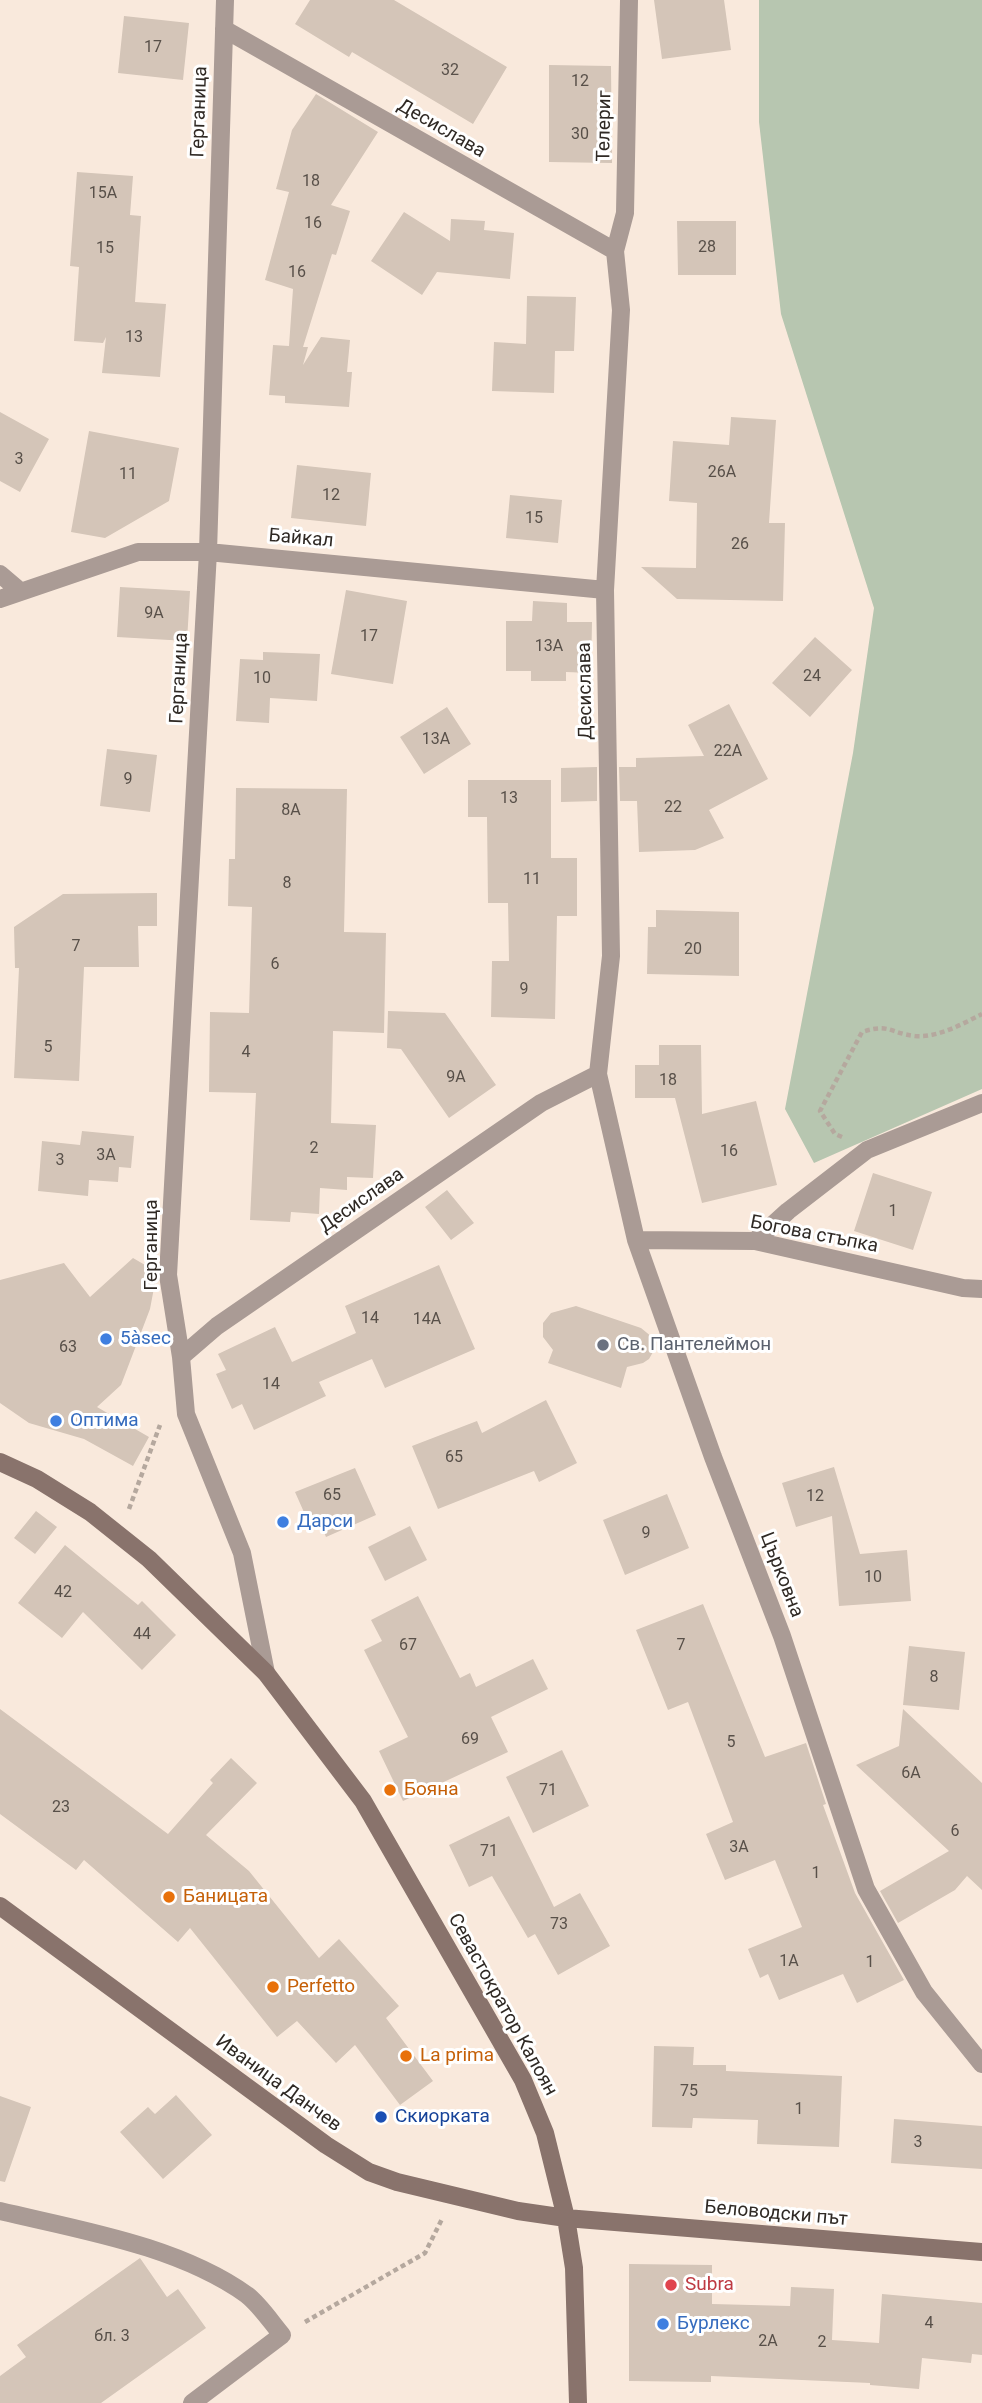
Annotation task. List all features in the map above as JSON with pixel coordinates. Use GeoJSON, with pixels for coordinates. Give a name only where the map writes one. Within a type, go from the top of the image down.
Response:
{"type":"FeatureCollection","features":[{"type":"Feature","properties":{"kind":"main road","name":"Севастократор Калоян"},"geometry":{"type":"LineString","coordinates":[[0,1462],[37,1479],[90,1512],[149,1559],[266,1673],[363,1801],[523,2080],[545,2133],[566,2218],[574,2268],[578,2403]]}},
{"type":"Feature","properties":{"kind":"main road","name":"Иваница Данчев"},"geometry":{"type":"LineString","coordinates":[[0,1906],[342,2157],[369,2172],[453,2196],[518,2211],[566,2218]]}},
{"type":"Feature","properties":{"kind":"main road","name":"Беловодски път"},"geometry":{"type":"LineString","coordinates":[[566,2218],[982,2252]]}},
{"type":"Feature","properties":{"kind":"street","name":"Герганица"},"geometry":{"type":"LineString","coordinates":[[181,1357],[168,1275],[208,552],[225,0]]}},
{"type":"Feature","properties":{"kind":"street","name":"Телериг"},"geometry":{"type":"LineString","coordinates":[[615,251],[625,213],[629,0]]}},
{"type":"Feature","properties":{"kind":"street","name":"Десислава"},"geometry":{"type":"LineString","coordinates":[[181,1357],[218,1326],[541,1103],[597,1074],[611,956],[605,590],[621,310],[615,251],[224,30]]}},
{"type":"Feature","properties":{"kind":"street","name":"Байкал"},"geometry":{"type":"LineString","coordinates":[[0,599],[138,552],[208,552],[605,590]]}},
{"type":"Feature","properties":{"kind":"street"},"geometry":{"type":"LineString","coordinates":[[0,574],[20,591]]}},
{"type":"Feature","properties":{"kind":"street","name":"Църковна"},"geometry":{"type":"LineString","coordinates":[[597,1074],[636,1240],[713,1457],[782,1636],[866,1889],[924,1992],[982,2064]]}},
{"type":"Feature","properties":{"kind":"street"},"geometry":{"type":"LineString","coordinates":[[755,1241],[788,1211],[867,1150],[982,1103]]}},
{"type":"Feature","properties":{"kind":"street","name":"Богова стъпка"},"geometry":{"type":"LineString","coordinates":[[636,1240],[755,1241],[963,1288],[982,1289]]}},
{"type":"Feature","properties":{"kind":"street","name":"Севастократор Калоян"},"geometry":{"type":"LineString","coordinates":[[181,1357],[186,1414],[242,1553],[266,1673]]}},
{"type":"Feature","properties":{"kind":"street"},"geometry":{"type":"LineString","coordinates":[[0,2211],[147,2247],[221,2278],[249,2297],[282,2335],[192,2403]]}},
{"type":"Feature","properties":{"kind":"path"},"geometry":{"type":"LineString","coordinates":[[867,1150],[835,1134],[820,1111],[862,1032],[880,1026],[917,1036],[952,1029],[982,1014]]}},
{"type":"Feature","properties":{"kind":"path"},"geometry":{"type":"LineString","coordinates":[[141,1479],[151,1452]]}},
{"type":"Feature","properties":{"kind":"path"},"geometry":{"type":"LineString","coordinates":[[282,2335],[425,2253],[453,2196]]}},
{"type":"Feature","properties":{"kind":"green space"},"geometry":{"type":"Polygon","coordinates":[[[759,0],[982,0],[982,1089],[814,1163],[785,1109],[853,753],[874,608],[781,314],[759,122],[759,0]]]}},
{"type":"Feature","properties":{"kind":"building"},"geometry":{"type":"Polygon","coordinates":[[[310,0],[394,0],[507,67],[473,124],[352,52],[349,57],[295,24],[310,0]]]}},
{"type":"Feature","properties":{"kind":"building"},"geometry":{"type":"Polygon","coordinates":[[[654,0],[724,0],[731,50],[662,59],[654,0]]]}},
{"type":"Feature","properties":{"kind":"building"},"geometry":{"type":"Polygon","coordinates":[[[124,16],[189,23],[183,80],[118,73],[124,16]]]}},
{"type":"Feature","properties":{"kind":"building"},"geometry":{"type":"Polygon","coordinates":[[[549,65],[611,66],[612,163],[549,162],[549,65]]]}},
{"type":"Feature","properties":{"kind":"building"},"geometry":{"type":"Polygon","coordinates":[[[316,94],[378,132],[331,205],[350,211],[336,255],[332,254],[303,347],[308,347],[303,365],[321,337],[350,340],[347,372],[352,372],[349,407],[285,403],[285,396],[269,395],[273,345],[289,346],[293,289],[265,280],[289,192],[276,189],[292,130],[316,94]]]}},
{"type":"Feature","properties":{"kind":"building"},"geometry":{"type":"Polygon","coordinates":[[[77,172],[133,176],[130,215],[141,216],[135,302],[166,304],[160,377],[102,373],[106,337],[103,343],[74,341],[79,267],[70,266],[77,172]]]}},
{"type":"Feature","properties":{"kind":"building"},"geometry":{"type":"Polygon","coordinates":[[[404,212],[450,241],[451,219],[485,221],[484,230],[514,233],[510,279],[437,272],[422,295],[371,261],[404,212]]]}},
{"type":"Feature","properties":{"kind":"building"},"geometry":{"type":"Polygon","coordinates":[[[677,221],[736,221],[736,275],[678,275],[677,221]]]}},
{"type":"Feature","properties":{"kind":"building"},"geometry":{"type":"Polygon","coordinates":[[[527,296],[576,297],[574,351],[555,351],[554,393],[492,391],[494,342],[526,344],[527,296]]]}},
{"type":"Feature","properties":{"kind":"building"},"geometry":{"type":"Polygon","coordinates":[[[0,412],[49,439],[20,492],[0,481],[0,412]]]}},
{"type":"Feature","properties":{"kind":"building"},"geometry":{"type":"Polygon","coordinates":[[[731,417],[776,420],[769,523],[785,523],[783,601],[677,599],[641,567],[696,568],[697,503],[669,501],[673,441],[729,445],[731,417]]]}},
{"type":"Feature","properties":{"kind":"building"},"geometry":{"type":"Polygon","coordinates":[[[89,431],[179,448],[169,501],[105,538],[71,532],[89,431]]]}},
{"type":"Feature","properties":{"kind":"building"},"geometry":{"type":"Polygon","coordinates":[[[297,465],[371,473],[366,526],[291,518],[297,465]]]}},
{"type":"Feature","properties":{"kind":"building"},"geometry":{"type":"Polygon","coordinates":[[[510,495],[562,500],[558,543],[506,538],[510,495]]]}},
{"type":"Feature","properties":{"kind":"building"},"geometry":{"type":"Polygon","coordinates":[[[120,587],[190,591],[187,641],[117,637],[120,587]]]}},
{"type":"Feature","properties":{"kind":"building"},"geometry":{"type":"Polygon","coordinates":[[[346,590],[407,601],[393,684],[331,674],[346,590]]]}},
{"type":"Feature","properties":{"kind":"building"},"geometry":{"type":"Polygon","coordinates":[[[533,601],[567,603],[567,622],[592,622],[591,673],[566,672],[566,681],[531,681],[531,671],[506,671],[506,621],[532,621],[533,601]]]}},
{"type":"Feature","properties":{"kind":"building"},"geometry":{"type":"Polygon","coordinates":[[[815,637],[852,670],[810,717],[772,683],[815,637]]]}},
{"type":"Feature","properties":{"kind":"building"},"geometry":{"type":"Polygon","coordinates":[[[263,652],[320,654],[317,701],[270,698],[269,723],[236,721],[240,659],[263,660],[263,652]]]}},
{"type":"Feature","properties":{"kind":"building"},"geometry":{"type":"Polygon","coordinates":[[[729,704],[768,779],[709,810],[724,838],[695,850],[639,852],[637,801],[620,801],[619,767],[636,767],[636,758],[704,756],[688,725],[729,704]]]}},
{"type":"Feature","properties":{"kind":"building"},"geometry":{"type":"Polygon","coordinates":[[[447,707],[471,744],[424,774],[400,737],[447,707]]]}},
{"type":"Feature","properties":{"kind":"building"},"geometry":{"type":"Polygon","coordinates":[[[107,749],[157,755],[150,812],[100,806],[107,749]]]}},
{"type":"Feature","properties":{"kind":"building"},"geometry":{"type":"Polygon","coordinates":[[[597,767],[597,801],[561,802],[561,768],[597,767]]]}},
{"type":"Feature","properties":{"kind":"building"},"geometry":{"type":"Polygon","coordinates":[[[468,780],[551,780],[551,858],[577,858],[577,916],[557,916],[555,1019],[491,1017],[492,961],[509,961],[508,903],[488,903],[487,817],[468,817],[468,780]]]}},
{"type":"Feature","properties":{"kind":"building"},"geometry":{"type":"Polygon","coordinates":[[[236,788],[347,789],[344,932],[386,933],[384,1033],[333,1031],[331,1123],[376,1125],[373,1178],[347,1177],[347,1190],[320,1188],[319,1214],[291,1212],[290,1222],[250,1220],[256,1093],[209,1092],[210,1012],[249,1013],[252,907],[228,906],[229,859],[235,859],[236,788]]]}},
{"type":"Feature","properties":{"kind":"building"},"geometry":{"type":"Polygon","coordinates":[[[157,893],[157,926],[138,926],[139,967],[84,967],[79,1081],[14,1078],[19,968],[15,968],[14,927],[63,894],[157,893]]]}},
{"type":"Feature","properties":{"kind":"building"},"geometry":{"type":"Polygon","coordinates":[[[656,910],[739,912],[739,976],[647,974],[648,927],[656,927],[656,910]]]}},
{"type":"Feature","properties":{"kind":"building"},"geometry":{"type":"Polygon","coordinates":[[[388,1011],[445,1013],[496,1085],[449,1118],[401,1049],[387,1048],[388,1011]]]}},
{"type":"Feature","properties":{"kind":"building"},"geometry":{"type":"Polygon","coordinates":[[[659,1045],[701,1045],[702,1114],[756,1101],[777,1185],[702,1203],[675,1098],[635,1098],[635,1065],[659,1065],[659,1045]]]}},
{"type":"Feature","properties":{"kind":"building"},"geometry":{"type":"Polygon","coordinates":[[[82,1131],[134,1136],[131,1168],[119,1167],[118,1182],[89,1180],[88,1196],[38,1191],[42,1141],[80,1145],[82,1131]]]}},
{"type":"Feature","properties":{"kind":"building"},"geometry":{"type":"Polygon","coordinates":[[[873,1173],[932,1192],[913,1250],[854,1231],[873,1173]]]}},
{"type":"Feature","properties":{"kind":"building"},"geometry":{"type":"Polygon","coordinates":[[[447,1190],[474,1223],[451,1240],[425,1207],[447,1190]]]}},
{"type":"Feature","properties":{"kind":"building"},"geometry":{"type":"Polygon","coordinates":[[[133,1258],[157,1272],[150,1309],[121,1385],[97,1407],[149,1437],[133,1466],[84,1439],[29,1423],[0,1403],[0,1280],[64,1263],[90,1297],[133,1258]]]}},
{"type":"Feature","properties":{"kind":"building"},"geometry":{"type":"Polygon","coordinates":[[[439,1265],[475,1349],[385,1388],[372,1359],[319,1382],[326,1396],[254,1430],[242,1404],[232,1409],[216,1374],[226,1370],[218,1354],[275,1327],[292,1362],[356,1333],[345,1306],[439,1265]]]}},
{"type":"Feature","properties":{"kind":"building","name":"Св. Пантелеймон"},"geometry":{"type":"Polygon","coordinates":[[[576,1306],[641,1328],[652,1337],[653,1352],[649,1359],[627,1367],[621,1388],[548,1363],[553,1350],[543,1337],[543,1323],[551,1313],[576,1306]]]}},
{"type":"Feature","properties":{"kind":"building"},"geometry":{"type":"Polygon","coordinates":[[[546,1400],[577,1463],[539,1482],[534,1471],[438,1509],[412,1446],[477,1421],[482,1433],[546,1400]]]}},
{"type":"Feature","properties":{"kind":"building"},"geometry":{"type":"Polygon","coordinates":[[[834,1467],[860,1554],[907,1550],[911,1601],[839,1606],[832,1516],[796,1527],[782,1483],[834,1467]]]}},
{"type":"Feature","properties":{"kind":"building"},"geometry":{"type":"Polygon","coordinates":[[[355,1468],[376,1515],[326,1537],[317,1515],[307,1519],[295,1492],[355,1468]]]}},
{"type":"Feature","properties":{"kind":"building"},"geometry":{"type":"Polygon","coordinates":[[[667,1494],[689,1548],[625,1575],[603,1520],[667,1494]]]}},
{"type":"Feature","properties":{"kind":"building"},"geometry":{"type":"Polygon","coordinates":[[[36,1511],[57,1527],[35,1554],[14,1538],[36,1511]]]}},
{"type":"Feature","properties":{"kind":"building"},"geometry":{"type":"Polygon","coordinates":[[[410,1526],[427,1560],[385,1581],[368,1547],[410,1526]]]}},
{"type":"Feature","properties":{"kind":"building"},"geometry":{"type":"Polygon","coordinates":[[[65,1545],[138,1605],[142,1601],[176,1635],[142,1670],[83,1612],[62,1638],[18,1603],[65,1545]]]}},
{"type":"Feature","properties":{"kind":"building"},"geometry":{"type":"Polygon","coordinates":[[[418,1596],[460,1678],[470,1673],[476,1687],[533,1659],[548,1689],[491,1717],[508,1752],[403,1801],[379,1751],[408,1737],[364,1650],[382,1641],[371,1620],[418,1596]]]}},
{"type":"Feature","properties":{"kind":"building"},"geometry":{"type":"Polygon","coordinates":[[[703,1604],[765,1757],[806,1743],[826,1804],[823,1805],[855,1893],[904,1980],[857,2003],[843,1974],[779,2000],[768,1974],[760,1978],[748,1949],[802,1927],[775,1860],[725,1880],[706,1834],[733,1822],[688,1702],[668,1710],[636,1630],[703,1604]]]}},
{"type":"Feature","properties":{"kind":"building"},"geometry":{"type":"Polygon","coordinates":[[[909,1646],[965,1652],[959,1710],[903,1705],[909,1646]]]}},
{"type":"Feature","properties":{"kind":"building"},"geometry":{"type":"Polygon","coordinates":[[[0,1709],[168,1834],[213,1783],[210,1780],[231,1758],[257,1783],[206,1835],[249,1871],[319,1958],[339,1939],[399,2006],[386,2018],[433,2081],[400,2105],[355,2045],[336,2063],[297,2021],[277,2037],[190,1928],[178,1942],[84,1860],[76,1870],[0,1814],[0,1709]]]}},
{"type":"Feature","properties":{"kind":"building"},"geometry":{"type":"Polygon","coordinates":[[[903,1709],[982,1783],[982,1890],[967,1876],[955,1890],[898,1923],[880,1891],[949,1851],[856,1765],[899,1746],[903,1709]]]}},
{"type":"Feature","properties":{"kind":"building"},"geometry":{"type":"Polygon","coordinates":[[[562,1750],[589,1806],[533,1833],[506,1777],[562,1750]]]}},
{"type":"Feature","properties":{"kind":"building"},"geometry":{"type":"Polygon","coordinates":[[[509,1816],[554,1907],[580,1893],[610,1946],[558,1975],[535,1934],[528,1938],[492,1876],[469,1887],[449,1845],[509,1816]]]}},
{"type":"Feature","properties":{"kind":"building"},"geometry":{"type":"Polygon","coordinates":[[[654,2046],[694,2047],[693,2065],[726,2065],[726,2071],[842,2076],[839,2147],[757,2144],[758,2120],[693,2118],[692,2128],[652,2127],[654,2046]]]}},
{"type":"Feature","properties":{"kind":"building"},"geometry":{"type":"Polygon","coordinates":[[[176,2095],[212,2135],[163,2179],[120,2132],[148,2107],[155,2114],[176,2095]]]}},
{"type":"Feature","properties":{"kind":"building"},"geometry":{"type":"Polygon","coordinates":[[[0,2096],[31,2107],[5,2182],[0,2181],[0,2096]]]}},
{"type":"Feature","properties":{"kind":"building"},"geometry":{"type":"Polygon","coordinates":[[[894,2119],[982,2126],[982,2169],[891,2163],[894,2119]]]}},
{"type":"Feature","properties":{"kind":"building"},"geometry":{"type":"Polygon","coordinates":[[[140,2258],[167,2297],[178,2289],[206,2328],[101,2403],[0,2403],[0,2376],[26,2357],[17,2345],[140,2258]]]}},
{"type":"Feature","properties":{"kind":"building"},"geometry":{"type":"Polygon","coordinates":[[[629,2264],[712,2265],[712,2304],[790,2306],[791,2287],[834,2289],[832,2340],[879,2343],[882,2294],[982,2303],[982,2355],[972,2354],[971,2363],[922,2358],[919,2389],[870,2383],[711,2376],[711,2382],[629,2381],[629,2264]]]}},
{"type":"Feature","properties":{"kind":"place","name":"5àsec"},"geometry":{"type":"Point","coordinates":[106,1339]}},
{"type":"Feature","properties":{"kind":"place","name":"Св. Пантелеймон"},"geometry":{"type":"Point","coordinates":[603,1345]}},
{"type":"Feature","properties":{"kind":"place","name":"Оптима"},"geometry":{"type":"Point","coordinates":[56,1421]}},
{"type":"Feature","properties":{"kind":"place","name":"Дарси"},"geometry":{"type":"Point","coordinates":[283,1522]}},
{"type":"Feature","properties":{"kind":"place","name":"Бояна"},"geometry":{"type":"Point","coordinates":[390,1790]}},
{"type":"Feature","properties":{"kind":"place","name":"Баницата"},"geometry":{"type":"Point","coordinates":[169,1897]}},
{"type":"Feature","properties":{"kind":"place","name":"Perfetto"},"geometry":{"type":"Point","coordinates":[273,1987]}},
{"type":"Feature","properties":{"kind":"place","name":"La prima"},"geometry":{"type":"Point","coordinates":[406,2056]}},
{"type":"Feature","properties":{"kind":"place","name":"Скиорката"},"geometry":{"type":"Point","coordinates":[381,2117]}},
{"type":"Feature","properties":{"kind":"place","name":"Subra"},"geometry":{"type":"Point","coordinates":[671,2285]}},
{"type":"Feature","properties":{"kind":"place","name":"Бурлекс"},"geometry":{"type":"Point","coordinates":[663,2324]}}]}
